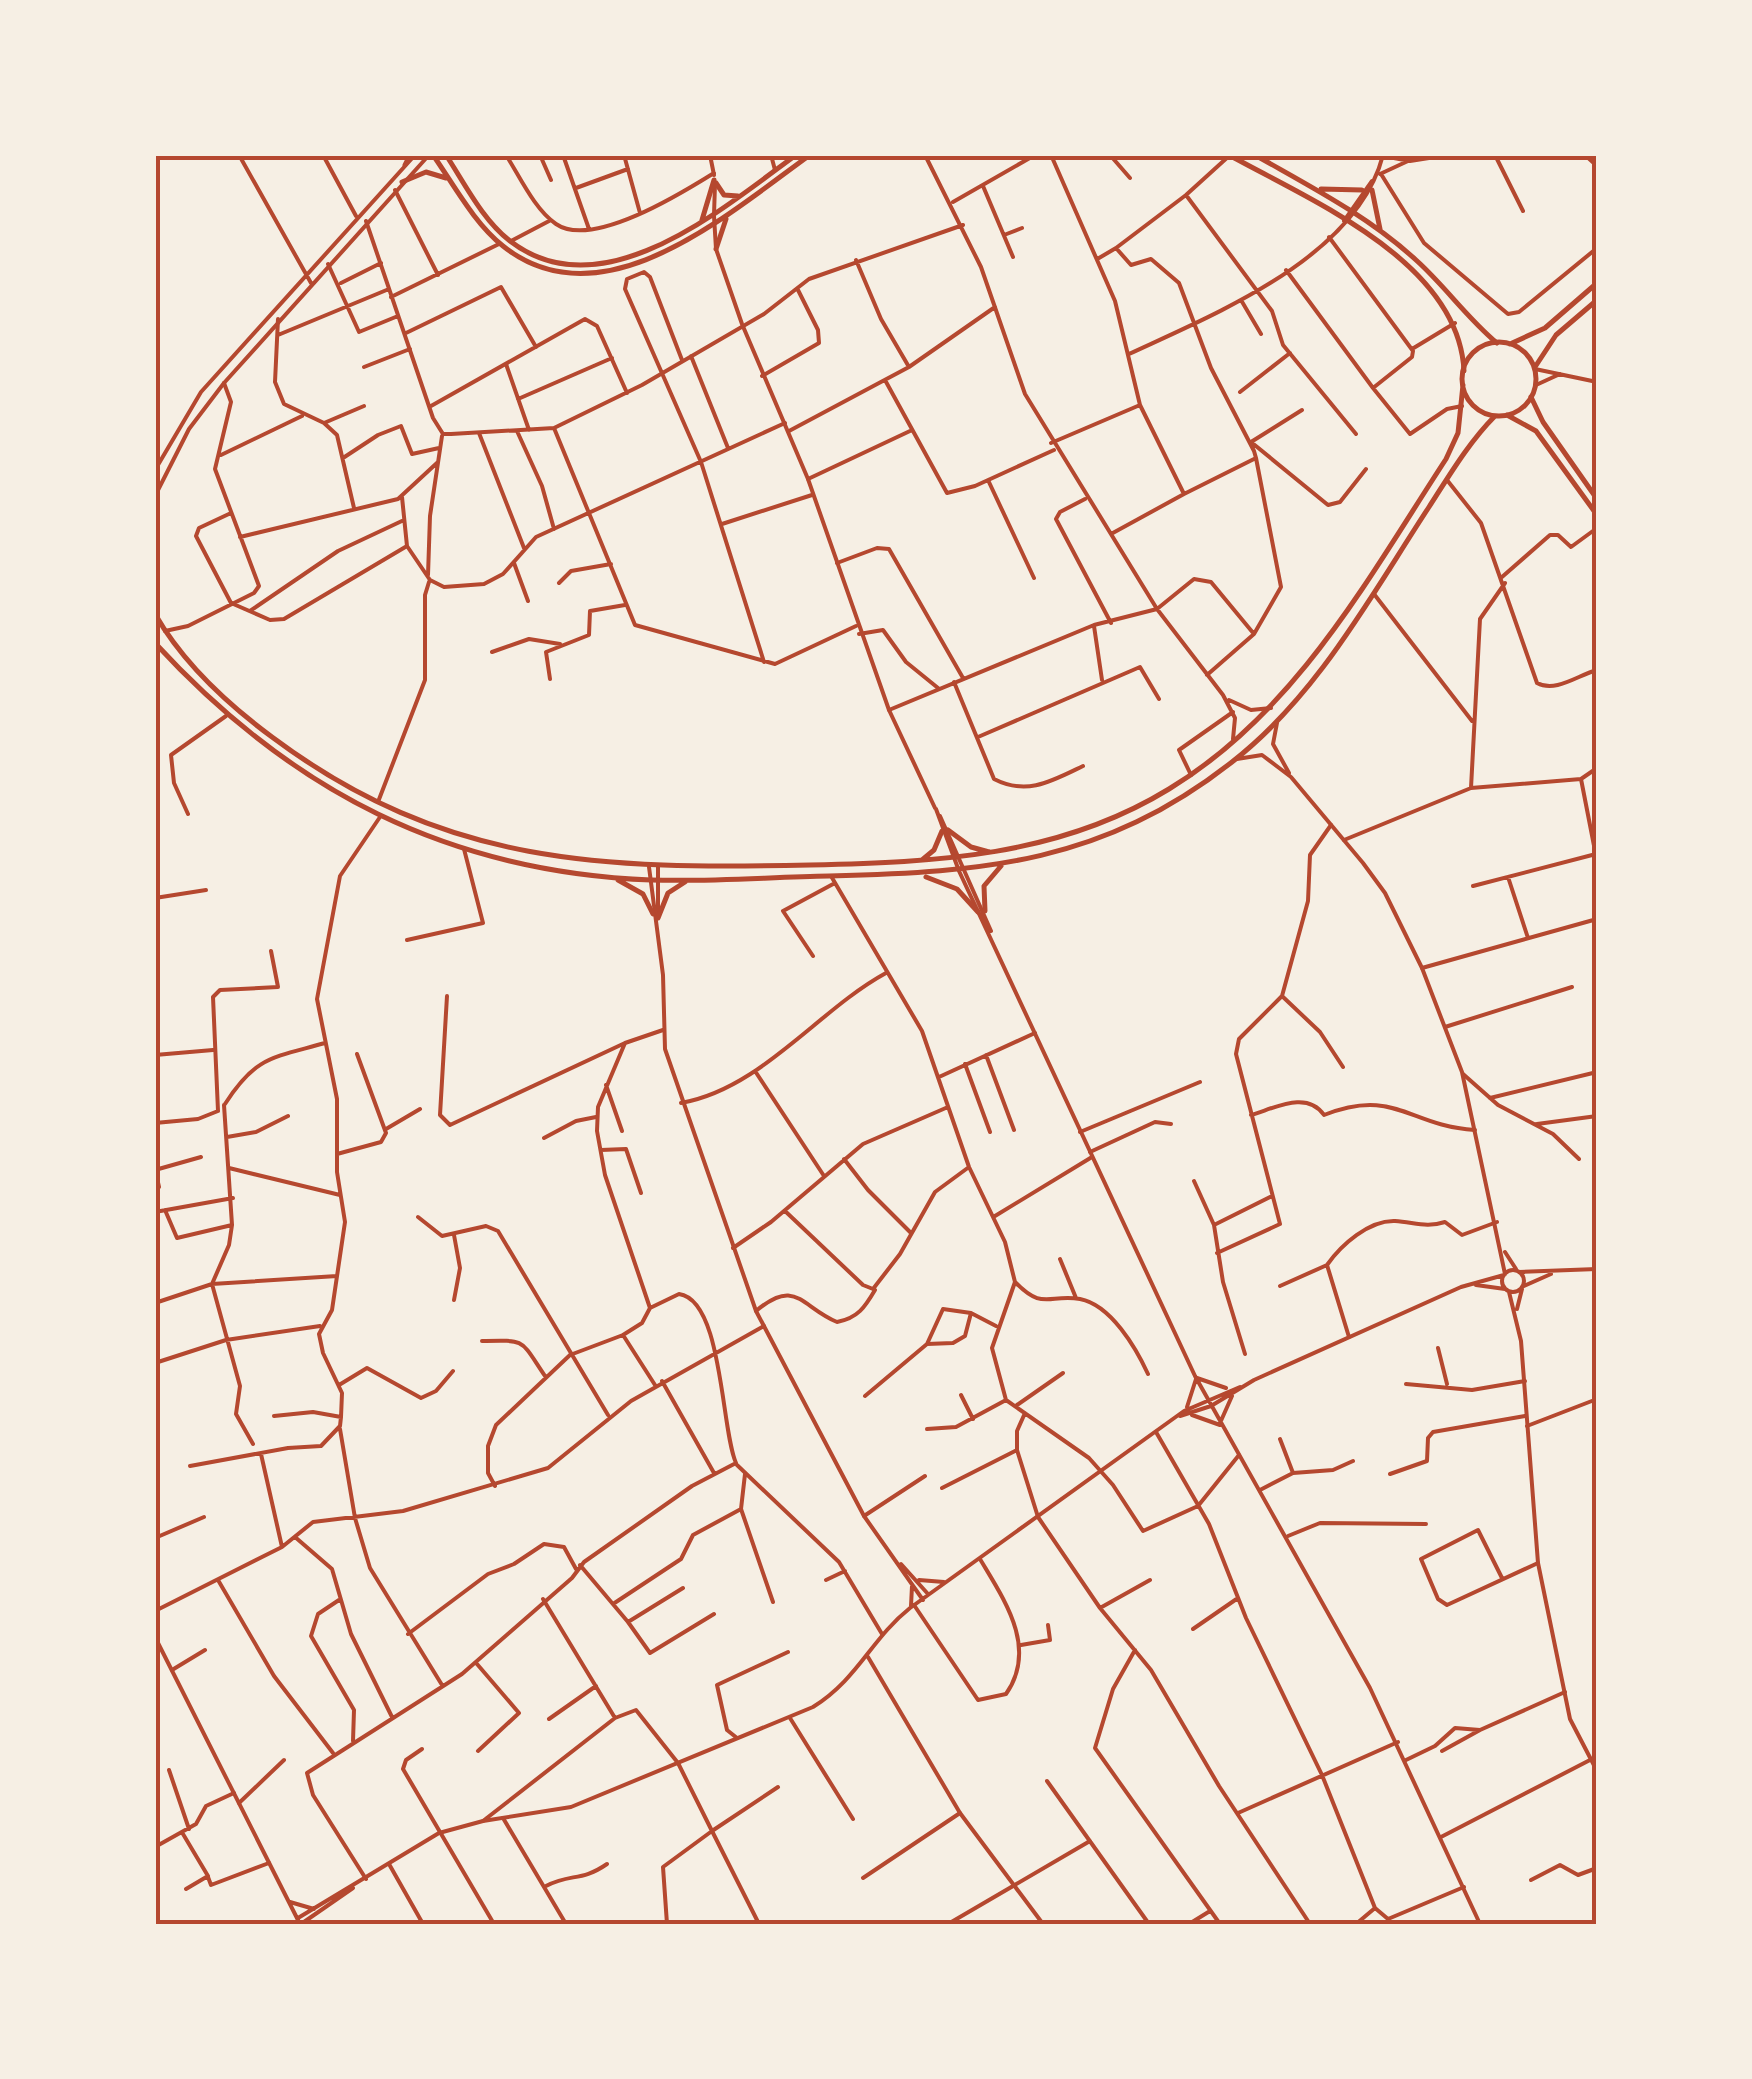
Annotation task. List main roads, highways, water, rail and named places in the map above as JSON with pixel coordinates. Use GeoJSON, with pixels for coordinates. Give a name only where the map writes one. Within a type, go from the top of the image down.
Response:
{"type":"FeatureCollection","features":[{"type":"Feature","properties":{"kind":"main road"},"geometry":{"type":"LineString","coordinates":[[405,165],[413,155]]}},
{"type":"Feature","properties":{"kind":"main road"},"geometry":{"type":"LineString","coordinates":[[431,155],[500,244],[544,268],[581,274],[619,268],[699,235],[810,155]]}},
{"type":"Feature","properties":{"kind":"main road"},"geometry":{"type":"LineString","coordinates":[[448,155],[488,219],[510,241],[545,260],[579,266],[617,260],[697,226],[796,155]]}},
{"type":"Feature","properties":{"kind":"main road"},"geometry":{"type":"LineString","coordinates":[[155,614],[191,664],[248,718],[302,758],[378,802],[430,824],[505,847],[649,868],[919,862],[997,854],[1104,823],[1191,775],[1271,708],[1337,627],[1439,470],[1458,433],[1464,371],[1455,323],[1412,273],[1346,222],[1229,155]]}},
{"type":"Feature","properties":{"kind":"main road"},"geometry":{"type":"LineString","coordinates":[[1254,155],[1382,231],[1420,263],[1474,324],[1497,343]]}},
{"type":"Feature","properties":{"kind":"main road"},"geometry":{"type":"LineString","coordinates":[[402,182],[435,172],[453,183]]}},
{"type":"Feature","properties":{"kind":"main road"},"geometry":{"type":"LineString","coordinates":[[697,226],[708,209],[714,177],[724,195],[742,196]]}},
{"type":"Feature","properties":{"kind":"main road"},"geometry":{"type":"LineString","coordinates":[[1313,188],[1343,193],[1362,190]]}},
{"type":"Feature","properties":{"kind":"main road"},"geometry":{"type":"LineString","coordinates":[[1372,190],[1374,214],[1382,231]]}},
{"type":"Feature","properties":{"kind":"main road"},"geometry":{"type":"LineString","coordinates":[[699,235],[711,237],[716,249],[720,228],[732,212]]}},
{"type":"Feature","properties":{"kind":"main road"},"geometry":{"type":"LineString","coordinates":[[1510,344],[1545,328],[1597,283]]}},
{"type":"Feature","properties":{"kind":"main road"},"geometry":{"type":"LineString","coordinates":[[1535,368],[1556,335],[1597,300]]}},
{"type":"Feature","properties":{"kind":"main road"},"geometry":{"type":"LineString","coordinates":[[1463,385],[1475,407],[1495,416],[1507,415],[1532,397],[1536,385],[1535,368],[1525,353],[1510,344],[1497,343],[1473,354],[1464,371]]}},
{"type":"Feature","properties":{"kind":"main road"},"geometry":{"type":"LineString","coordinates":[[1532,397],[1543,422],[1597,499]]}},
{"type":"Feature","properties":{"kind":"main road"},"geometry":{"type":"LineString","coordinates":[[1507,415],[1536,431],[1597,515]]}},
{"type":"Feature","properties":{"kind":"main road"},"geometry":{"type":"LineString","coordinates":[[155,643],[226,716],[310,779],[380,817],[464,850],[514,863],[654,880],[918,875],[1001,866],[1120,830],[1162,810],[1233,761],[1279,718],[1347,635],[1447,480],[1495,416]]}},
{"type":"Feature","properties":{"kind":"main road"},"geometry":{"type":"LineString","coordinates":[[919,862],[934,850],[945,830],[972,847],[997,854]]}},
{"type":"Feature","properties":{"kind":"main road"},"geometry":{"type":"LineString","coordinates":[[918,875],[957,890],[982,912],[984,886],[1001,866]]}},
{"type":"Feature","properties":{"kind":"main road"},"geometry":{"type":"LineString","coordinates":[[606,876],[634,887],[656,916],[668,893],[689,880]]}}]}
